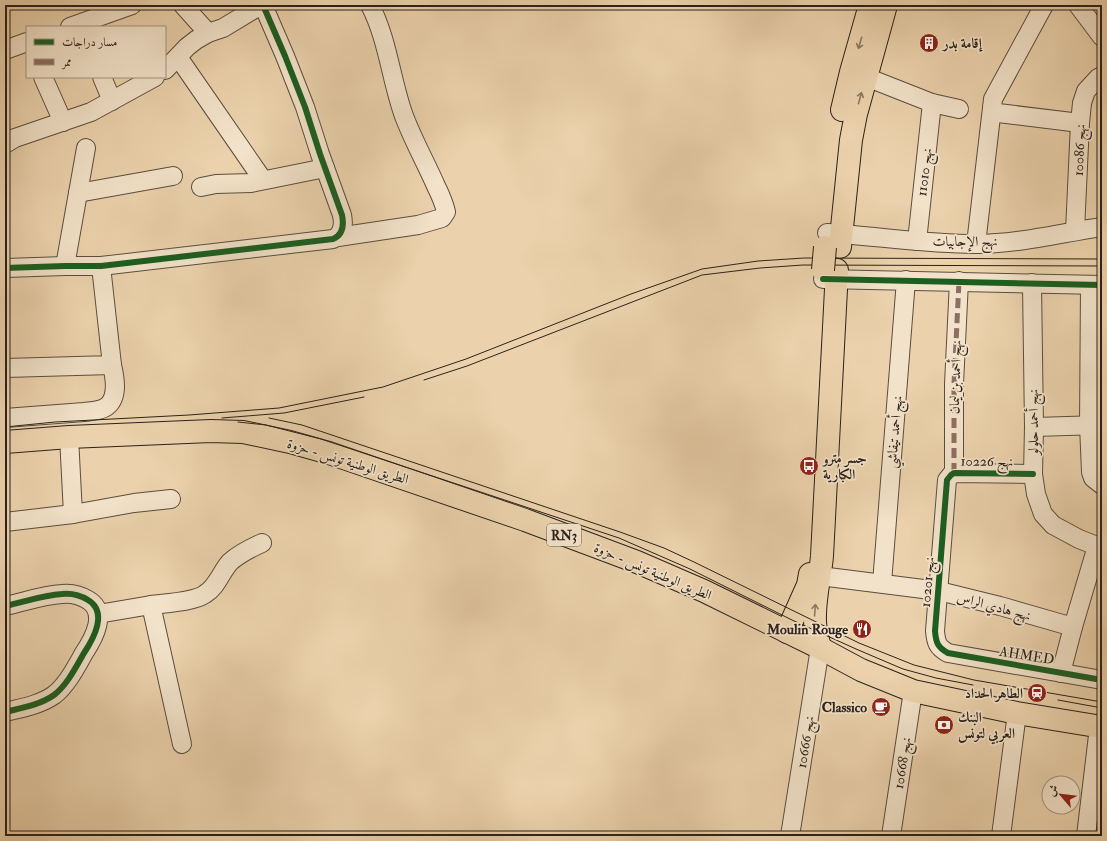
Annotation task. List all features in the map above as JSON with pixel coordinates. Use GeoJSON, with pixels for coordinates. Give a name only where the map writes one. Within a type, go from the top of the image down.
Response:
{"type":"FeatureCollection","features":[{"type":"Feature","properties":{"kind":"main road"},"geometry":{"type":"LineString","coordinates":[[787,632],[808,585],[810,576],[833,240],[856,114],[858,76],[870,5]]}},
{"type":"Feature","properties":{"kind":"main road"},"geometry":{"type":"LineString","coordinates":[[858,76],[886,5]]}},
{"type":"Feature","properties":{"kind":"main road"},"geometry":{"type":"LineString","coordinates":[[820,648],[814,622],[816,597],[820,576],[830,275]]}},
{"type":"Feature","properties":{"kind":"main road","name":"الطريق الوطنية تونس - حزوة"},"geometry":{"type":"LineString","coordinates":[[5,442],[68,437],[203,432],[243,432],[290,442],[379,470],[526,520],[637,562],[704,591],[820,648],[861,670],[913,691],[1017,713],[1101,727]]}},
{"type":"Feature","properties":{"kind":"street"},"geometry":{"type":"LineString","coordinates":[[77,26],[132,5]]}},
{"type":"Feature","properties":{"kind":"street"},"geometry":{"type":"LineString","coordinates":[[183,5],[208,33]]}},
{"type":"Feature","properties":{"kind":"street"},"geometry":{"type":"LineString","coordinates":[[166,69],[187,47],[208,33],[223,28],[262,5],[285,56],[302,100],[342,215],[342,230],[338,237]]}},
{"type":"Feature","properties":{"kind":"street"},"geometry":{"type":"LineString","coordinates":[[5,268],[101,266],[333,239],[418,225],[442,218],[446,212],[429,169],[404,117],[381,31],[370,5]]}},
{"type":"Feature","properties":{"kind":"street"},"geometry":{"type":"LineString","coordinates":[[976,244],[993,99],[1044,5]]}},
{"type":"Feature","properties":{"kind":"street"},"geometry":{"type":"LineString","coordinates":[[1078,5],[1102,37]]}},
{"type":"Feature","properties":{"kind":"street"},"geometry":{"type":"LineString","coordinates":[[5,50],[26,43]]}},
{"type":"Feature","properties":{"kind":"street"},"geometry":{"type":"LineString","coordinates":[[178,57],[263,180]]}},
{"type":"Feature","properties":{"kind":"street"},"geometry":{"type":"LineString","coordinates":[[858,76],[932,103],[959,109]]}},
{"type":"Feature","properties":{"kind":"street","name":"نهج 10086"},"geometry":{"type":"LineString","coordinates":[[1074,231],[1082,103],[1086,91],[1098,78],[1102,76]]}},
{"type":"Feature","properties":{"kind":"street"},"geometry":{"type":"LineString","coordinates":[[43,78],[63,122]]}},
{"type":"Feature","properties":{"kind":"street"},"geometry":{"type":"LineString","coordinates":[[102,78],[112,101]]}},
{"type":"Feature","properties":{"kind":"street"},"geometry":{"type":"LineString","coordinates":[[5,144],[15,138],[91,112],[153,78]]}},
{"type":"Feature","properties":{"kind":"street","name":"نهج 11010"},"geometry":{"type":"LineString","coordinates":[[916,241],[932,103]]}},
{"type":"Feature","properties":{"kind":"street"},"geometry":{"type":"LineString","coordinates":[[992,108],[998,113],[1080,123]]}},
{"type":"Feature","properties":{"kind":"street"},"geometry":{"type":"LineString","coordinates":[[65,266],[86,148]]}},
{"type":"Feature","properties":{"kind":"street"},"geometry":{"type":"LineString","coordinates":[[201,187],[216,184],[251,183],[325,168]]}},
{"type":"Feature","properties":{"kind":"street"},"geometry":{"type":"LineString","coordinates":[[78,193],[173,176]]}},
{"type":"Feature","properties":{"kind":"street","name":"نهج الإجابيات"},"geometry":{"type":"LineString","coordinates":[[833,240],[916,241],[976,244],[1028,239],[1102,226]]}},
{"type":"Feature","properties":{"kind":"street"},"geometry":{"type":"LineString","coordinates":[[5,418],[97,411],[107,407],[113,398],[115,375],[112,365],[101,266]]}},
{"type":"Feature","properties":{"kind":"street"},"geometry":{"type":"LineString","coordinates":[[830,275],[959,282],[1096,285],[1096,425],[1091,472],[1093,478],[1102,485]]}},
{"type":"Feature","properties":{"kind":"street","name":"نهج أحمد تيفاشي"},"geometry":{"type":"LineString","coordinates":[[882,583],[906,280]]}},
{"type":"Feature","properties":{"kind":"street","name":"نهج أحمد بن ليمان"},"geometry":{"type":"LineString","coordinates":[[954,473],[954,384],[959,282]]}},
{"type":"Feature","properties":{"kind":"street","name":"نهج أحمد حلولو"},"geometry":{"type":"LineString","coordinates":[[1032,283],[1034,427],[1033,474],[1036,494],[1042,514],[1053,525],[1099,547]]}},
{"type":"Feature","properties":{"kind":"street"},"geometry":{"type":"LineString","coordinates":[[5,368],[112,365]]}},
{"type":"Feature","properties":{"kind":"street"},"geometry":{"type":"LineString","coordinates":[[1034,427],[1096,425]]}},
{"type":"Feature","properties":{"kind":"street"},"geometry":{"type":"LineString","coordinates":[[68,437],[73,514]]}},
{"type":"Feature","properties":{"kind":"street","name":"نهج 10226"},"geometry":{"type":"LineString","coordinates":[[945,507],[947,480],[951,474],[1033,474]]}},
{"type":"Feature","properties":{"kind":"street"},"geometry":{"type":"LineString","coordinates":[[5,522],[73,514],[134,503],[171,499]]}},
{"type":"Feature","properties":{"kind":"street","name":"نهج 10201"},"geometry":{"type":"LineString","coordinates":[[945,507],[935,631],[938,646],[948,653]]}},
{"type":"Feature","properties":{"kind":"street"},"geometry":{"type":"LineString","coordinates":[[98,614],[198,598],[207,594],[230,563],[251,548],[262,543]]}},
{"type":"Feature","properties":{"kind":"street"},"geometry":{"type":"LineString","coordinates":[[1061,673],[1073,627],[1099,547]]}},
{"type":"Feature","properties":{"kind":"street","name":"نهج هادي الراس"},"geometry":{"type":"LineString","coordinates":[[820,576],[882,583],[939,592],[1000,606],[1073,627]]}},
{"type":"Feature","properties":{"kind":"street"},"geometry":{"type":"LineString","coordinates":[[5,606],[46,596],[75,594],[93,603],[98,610],[99,619],[91,642],[60,690],[42,701],[5,712]]}},
{"type":"Feature","properties":{"kind":"street"},"geometry":{"type":"LineString","coordinates":[[150,605],[182,744]]}},
{"type":"Feature","properties":{"kind":"street","name":"نهج 10666"},"geometry":{"type":"LineString","coordinates":[[790,836],[820,648]]}},
{"type":"Feature","properties":{"kind":"street","name":"AHMED"},"geometry":{"type":"LineString","coordinates":[[948,653],[992,662],[1102,680]]}},
{"type":"Feature","properties":{"kind":"street","name":"نهج 10668"},"geometry":{"type":"LineString","coordinates":[[891,836],[913,691]]}},
{"type":"Feature","properties":{"kind":"street"},"geometry":{"type":"LineString","coordinates":[[1001,836],[1017,713]]}},
{"type":"Feature","properties":{"kind":"street"},"geometry":{"type":"LineString","coordinates":[[1086,836],[1101,727]]}},
{"type":"Feature","properties":{"kind":"tram line"},"geometry":{"type":"LineString","coordinates":[[5,427],[55,422],[189,415],[279,408],[383,387],[466,359],[631,294],[702,269],[758,261],[804,258],[1102,259]]}},
{"type":"Feature","properties":{"kind":"tram line"},"geometry":{"type":"LineString","coordinates":[[424,380],[467,366],[702,275],[760,268],[803,265],[1102,266]]}},
{"type":"Feature","properties":{"kind":"tram line"},"geometry":{"type":"LineString","coordinates":[[222,418],[284,413],[364,397]]}},
{"type":"Feature","properties":{"kind":"tram line"},"geometry":{"type":"LineString","coordinates":[[269,418],[302,425],[664,548],[859,643],[914,665],[974,680],[1102,702]]}},
{"type":"Feature","properties":{"kind":"tram line"},"geometry":{"type":"LineString","coordinates":[[238,422],[266,425],[321,439],[619,538],[690,569],[792,620],[903,669],[936,678],[973,685]]}},
{"type":"Feature","properties":{"kind":"tram line"},"geometry":{"type":"LineString","coordinates":[[1058,700],[1102,708]]}},
{"type":"Feature","properties":{"kind":"marked path"},"geometry":{"type":"LineString","coordinates":[[954,473],[954,384],[959,281]]}},
{"type":"Feature","properties":{"kind":"cycle path"},"geometry":{"type":"LineString","coordinates":[[5,268],[101,266],[333,239],[339,235],[343,226],[342,215],[305,107],[263,5]]}},
{"type":"Feature","properties":{"kind":"cycle path"},"geometry":{"type":"LineString","coordinates":[[823,279],[1102,285]]}},
{"type":"Feature","properties":{"kind":"cycle path"},"geometry":{"type":"LineString","coordinates":[[1033,474],[954,473],[947,480],[935,631],[937,641],[941,649],[948,653],[1102,680]]}},
{"type":"Feature","properties":{"kind":"cycle path"},"geometry":{"type":"LineString","coordinates":[[5,606],[48,596],[72,594],[85,598],[94,605],[98,618],[92,640],[71,676],[59,691],[43,701],[5,712]]}},
{"type":"Feature","properties":{"kind":"place","name":"إقامة بدر"},"geometry":{"type":"Point","coordinates":[929,43]}},
{"type":"Feature","properties":{"kind":"place","name":"جسر مترو الكبارية"},"geometry":{"type":"Point","coordinates":[809,466]}},
{"type":"Feature","properties":{"kind":"place","name":"Moulin Rouge"},"geometry":{"type":"Point","coordinates":[862,629]}},
{"type":"Feature","properties":{"kind":"place","name":"الطاهر الحداد"},"geometry":{"type":"Point","coordinates":[1037,693]}},
{"type":"Feature","properties":{"kind":"place","name":"Classico"},"geometry":{"type":"Point","coordinates":[881,707]}},
{"type":"Feature","properties":{"kind":"place","name":"البنك العربي لتونس"},"geometry":{"type":"Point","coordinates":[944,725]}}]}
